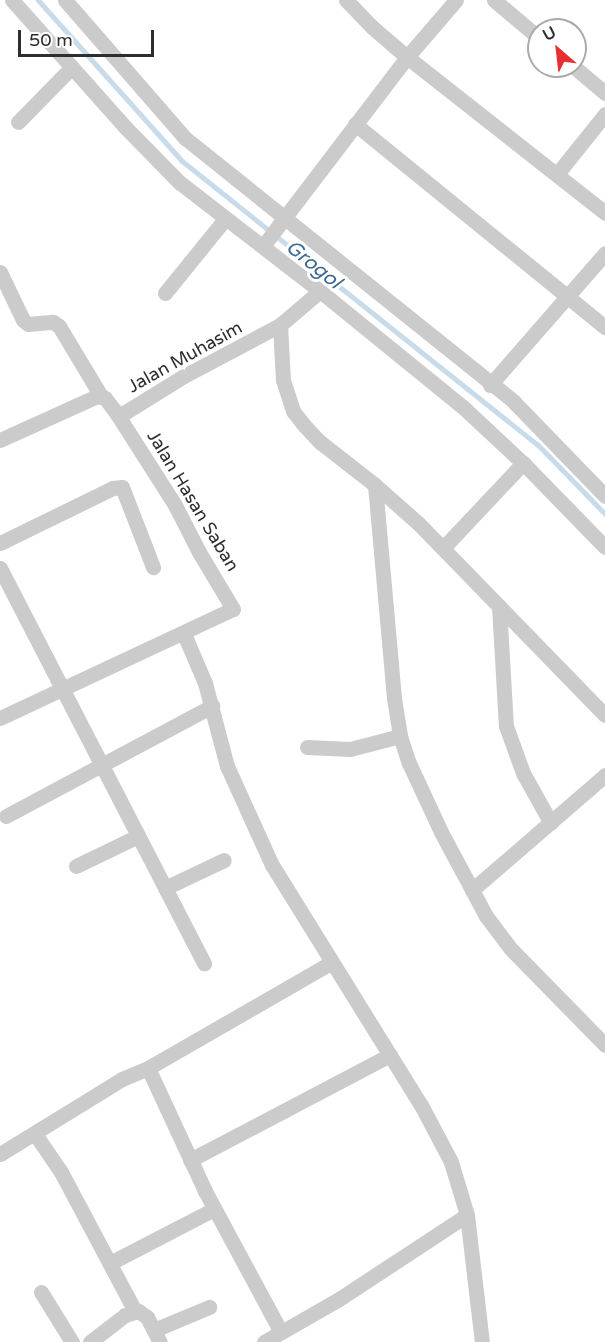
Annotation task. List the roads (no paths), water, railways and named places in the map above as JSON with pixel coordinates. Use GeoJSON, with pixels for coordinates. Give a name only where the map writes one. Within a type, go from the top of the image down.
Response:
{"type":"FeatureCollection","features":[{"type":"Feature","properties":{"kind":"street"},"geometry":{"type":"LineString","coordinates":[[12,0],[144,148],[179,182],[225,219],[266,242],[320,291],[465,409],[523,463],[605,547]]}},
{"type":"Feature","properties":{"kind":"street"},"geometry":{"type":"LineString","coordinates":[[65,0],[185,138],[514,402],[605,496]]}},
{"type":"Feature","properties":{"kind":"street"},"geometry":{"type":"LineString","coordinates":[[346,0],[372,27],[407,57],[605,213]]}},
{"type":"Feature","properties":{"kind":"street"},"geometry":{"type":"LineString","coordinates":[[266,242],[407,57],[456,0]]}},
{"type":"Feature","properties":{"kind":"street"},"geometry":{"type":"LineString","coordinates":[[494,0],[527,28]]}},
{"type":"Feature","properties":{"kind":"street"},"geometry":{"type":"LineString","coordinates":[[18,122],[72,67]]}},
{"type":"Feature","properties":{"kind":"street"},"geometry":{"type":"LineString","coordinates":[[587,78],[605,93]]}},
{"type":"Feature","properties":{"kind":"street"},"geometry":{"type":"LineString","coordinates":[[557,174],[605,114]]}},
{"type":"Feature","properties":{"kind":"street"},"geometry":{"type":"LineString","coordinates":[[355,124],[605,327]]}},
{"type":"Feature","properties":{"kind":"street"},"geometry":{"type":"LineString","coordinates":[[165,293],[225,219]]}},
{"type":"Feature","properties":{"kind":"street"},"geometry":{"type":"LineString","coordinates":[[490,384],[605,254]]}},
{"type":"Feature","properties":{"kind":"street","name":"Jalan Muhasim"},"geometry":{"type":"LineString","coordinates":[[0,272],[23,320],[28,324],[53,322],[58,326],[101,396],[117,414],[124,413],[184,376],[280,325],[320,291]]}},
{"type":"Feature","properties":{"kind":"street"},"geometry":{"type":"LineString","coordinates":[[280,325],[283,380],[293,411],[320,442],[375,485],[443,548],[605,715]]}},
{"type":"Feature","properties":{"kind":"street"},"geometry":{"type":"LineString","coordinates":[[0,440],[101,396]]}},
{"type":"Feature","properties":{"kind":"street","name":"Jalan Hasan Saban"},"geometry":{"type":"LineString","coordinates":[[117,414],[175,505],[199,552],[233,609],[184,634]]}},
{"type":"Feature","properties":{"kind":"street"},"geometry":{"type":"LineString","coordinates":[[443,548],[523,463]]}},
{"type":"Feature","properties":{"kind":"street"},"geometry":{"type":"LineString","coordinates":[[375,485],[393,688],[400,736],[422,792],[486,916],[511,949],[605,1045]]}},
{"type":"Feature","properties":{"kind":"street"},"geometry":{"type":"LineString","coordinates":[[0,543],[113,488],[122,487],[153,567]]}},
{"type":"Feature","properties":{"kind":"street"},"geometry":{"type":"LineString","coordinates":[[0,568],[204,963]]}},
{"type":"Feature","properties":{"kind":"street"},"geometry":{"type":"LineString","coordinates":[[499,606],[506,726],[520,766],[551,824]]}},
{"type":"Feature","properties":{"kind":"street"},"geometry":{"type":"LineString","coordinates":[[0,718],[184,634],[212,706],[227,766],[283,886],[390,1055],[451,1162],[467,1215],[482,1342]]}},
{"type":"Feature","properties":{"kind":"street"},"geometry":{"type":"LineString","coordinates":[[6,816],[212,706]]}},
{"type":"Feature","properties":{"kind":"street"},"geometry":{"type":"LineString","coordinates":[[307,747],[350,749],[400,736]]}},
{"type":"Feature","properties":{"kind":"street"},"geometry":{"type":"LineString","coordinates":[[472,890],[605,776]]}},
{"type":"Feature","properties":{"kind":"street"},"geometry":{"type":"LineString","coordinates":[[76,866],[138,836]]}},
{"type":"Feature","properties":{"kind":"street"},"geometry":{"type":"LineString","coordinates":[[165,888],[224,860]]}},
{"type":"Feature","properties":{"kind":"street"},"geometry":{"type":"LineString","coordinates":[[0,1154],[122,1079],[148,1068],[332,962]]}},
{"type":"Feature","properties":{"kind":"street"},"geometry":{"type":"LineString","coordinates":[[190,1160],[390,1055]]}},
{"type":"Feature","properties":{"kind":"street"},"geometry":{"type":"LineString","coordinates":[[148,1068],[214,1209],[281,1332]]}},
{"type":"Feature","properties":{"kind":"street"},"geometry":{"type":"LineString","coordinates":[[35,1134],[62,1172],[135,1311]]}},
{"type":"Feature","properties":{"kind":"street"},"geometry":{"type":"LineString","coordinates":[[110,1263],[214,1209]]}},
{"type":"Feature","properties":{"kind":"street"},"geometry":{"type":"LineString","coordinates":[[264,1342],[356,1288],[467,1215]]}},
{"type":"Feature","properties":{"kind":"street"},"geometry":{"type":"LineString","coordinates":[[41,1292],[72,1342]]}},
{"type":"Feature","properties":{"kind":"street"},"geometry":{"type":"LineString","coordinates":[[90,1342],[125,1314],[135,1311],[144,1314],[157,1336],[208,1307]]}},
{"type":"Feature","properties":{"kind":"waterway","name":"Grogol"},"geometry":{"type":"LineString","coordinates":[[38,0],[182,161],[538,445],[605,514]]}}]}
